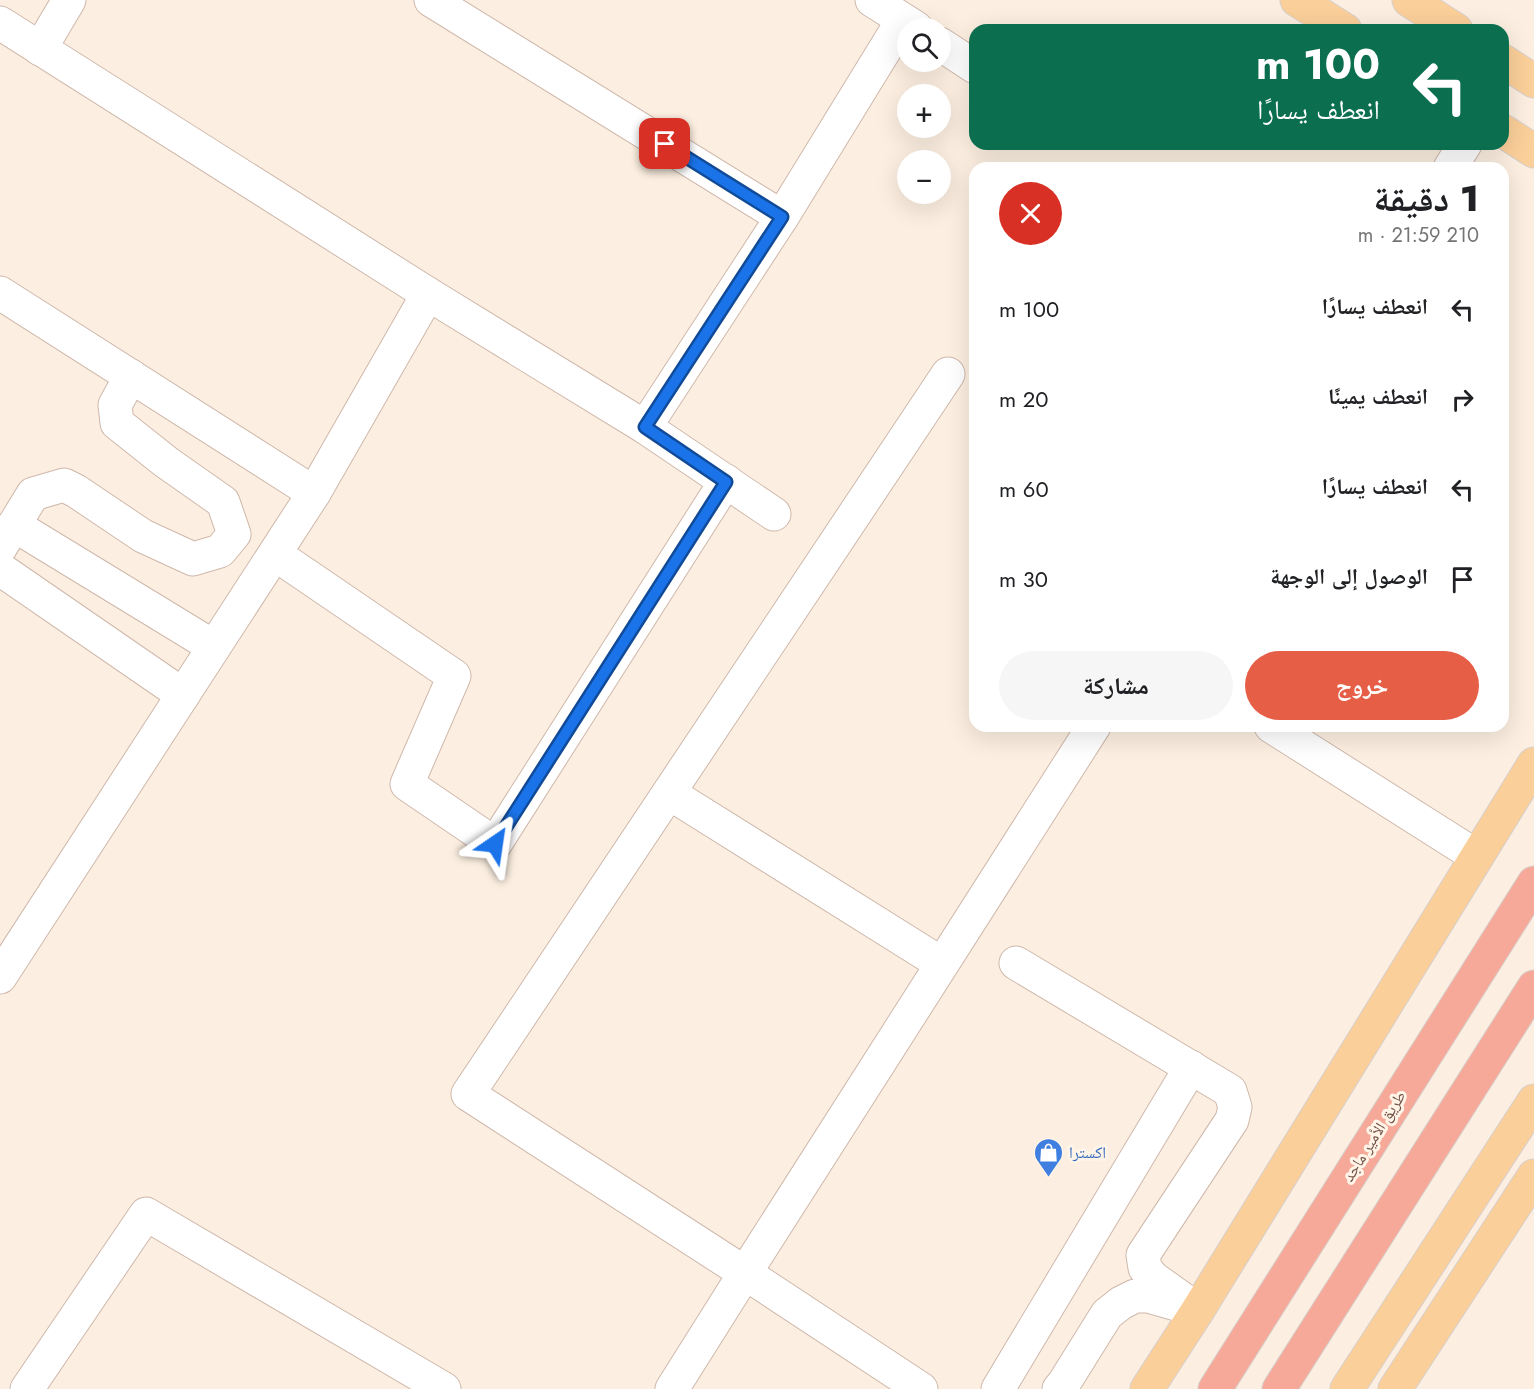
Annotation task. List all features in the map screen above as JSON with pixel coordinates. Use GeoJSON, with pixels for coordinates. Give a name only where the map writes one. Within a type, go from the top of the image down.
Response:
{"type":"FeatureCollection","features":[{"type":"Feature","properties":{"kind":"highway","name":"طريق الأمير ماجد"},"geometry":{"type":"LineString","coordinates":[[1215,1389],[1534,883]]}},
{"type":"Feature","properties":{"kind":"highway"},"geometry":{"type":"LineString","coordinates":[[1279,1389],[1534,987]]}},
{"type":"Feature","properties":{"kind":"main road"},"geometry":{"type":"LineString","coordinates":[[1298,0],[1336,24]]}},
{"type":"Feature","properties":{"kind":"main road"},"geometry":{"type":"LineString","coordinates":[[1409,0],[1447,24]]}},
{"type":"Feature","properties":{"kind":"main road"},"geometry":{"type":"LineString","coordinates":[[1509,65],[1534,81]]}},
{"type":"Feature","properties":{"kind":"main road"},"geometry":{"type":"LineString","coordinates":[[1509,135],[1534,152]]}},
{"type":"Feature","properties":{"kind":"main road"},"geometry":{"type":"LineString","coordinates":[[1147,1389],[1534,764]]}},
{"type":"Feature","properties":{"kind":"main road"},"geometry":{"type":"LineString","coordinates":[[1494,827],[1534,772]]}},
{"type":"Feature","properties":{"kind":"main road"},"geometry":{"type":"LineString","coordinates":[[1352,1382],[1534,1101]]}},
{"type":"Feature","properties":{"kind":"main road"},"geometry":{"type":"LineString","coordinates":[[1395,1389],[1534,1176]]}},
{"type":"Feature","properties":{"kind":"main road"},"geometry":{"type":"LineString","coordinates":[[1157,1389],[1198,1310]]}},
{"type":"Feature","properties":{"kind":"street"},"geometry":{"type":"LineString","coordinates":[[40,49],[69,0]]}},
{"type":"Feature","properties":{"kind":"street"},"geometry":{"type":"LineString","coordinates":[[431,0],[782,217]]}},
{"type":"Feature","properties":{"kind":"street"},"geometry":{"type":"LineString","coordinates":[[872,0],[900,18]]}},
{"type":"Feature","properties":{"kind":"street"},"geometry":{"type":"LineString","coordinates":[[0,23],[428,294],[645,427],[774,514]]}},
{"type":"Feature","properties":{"kind":"street"},"geometry":{"type":"LineString","coordinates":[[645,427],[897,44]]}},
{"type":"Feature","properties":{"kind":"street"},"geometry":{"type":"LineString","coordinates":[[951,51],[969,63]]}},
{"type":"Feature","properties":{"kind":"street"},"geometry":{"type":"LineString","coordinates":[[0,293],[314,493]]}},
{"type":"Feature","properties":{"kind":"street"},"geometry":{"type":"LineString","coordinates":[[0,977],[314,493],[428,294]]}},
{"type":"Feature","properties":{"kind":"street"},"geometry":{"type":"LineString","coordinates":[[921,1389],[468,1094],[948,374]]}},
{"type":"Feature","properties":{"kind":"street"},"geometry":{"type":"LineString","coordinates":[[131,376],[115,405],[117,423],[166,462],[223,502],[234,534],[220,551],[193,559],[143,536],[64,485],[33,494],[7,537],[214,647]]}},
{"type":"Feature","properties":{"kind":"street"},"geometry":{"type":"LineString","coordinates":[[274,554],[454,675],[407,784],[495,844],[726,482]]}},
{"type":"Feature","properties":{"kind":"street"},"geometry":{"type":"LineString","coordinates":[[0,569],[183,695]]}},
{"type":"Feature","properties":{"kind":"street"},"geometry":{"type":"LineString","coordinates":[[672,1389],[1090,732]]}},
{"type":"Feature","properties":{"kind":"street"},"geometry":{"type":"LineString","coordinates":[[1280,732],[1476,856]]}},
{"type":"Feature","properties":{"kind":"street"},"geometry":{"type":"LineString","coordinates":[[669,793],[942,964]]}},
{"type":"Feature","properties":{"kind":"street"},"geometry":{"type":"LineString","coordinates":[[1016,963],[1230,1091],[1235,1107],[1232,1120],[1143,1255],[1145,1268],[1153,1278],[1198,1310]]}},
{"type":"Feature","properties":{"kind":"street"},"geometry":{"type":"LineString","coordinates":[[1011,1384],[1191,1067]]}},
{"type":"Feature","properties":{"kind":"street"},"geometry":{"type":"LineString","coordinates":[[27,1389],[146,1214],[444,1389]]}},
{"type":"Feature","properties":{"kind":"street"},"geometry":{"type":"LineString","coordinates":[[1059,1389],[1107,1314],[1121,1303],[1135,1296],[1148,1296],[1198,1310]]}},
{"type":"Feature","properties":{"kind":"place","name":"اكسترا"},"geometry":{"type":"Point","coordinates":[1048,1178]}},
{"type":"Feature","properties":{"kind":"route"},"geometry":{"type":"LineString","coordinates":[[495,844],[726,482],[645,427],[782,217],[665,144]]}}]}
